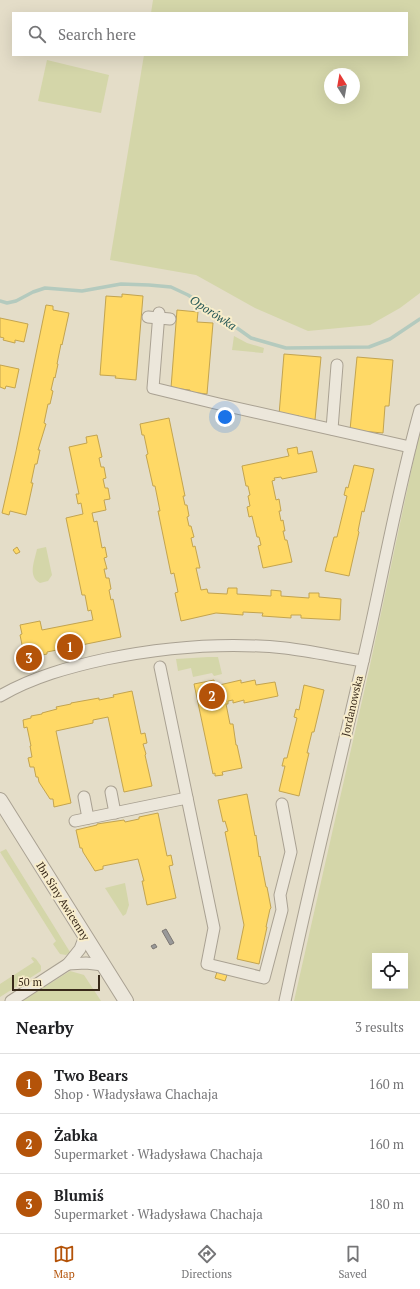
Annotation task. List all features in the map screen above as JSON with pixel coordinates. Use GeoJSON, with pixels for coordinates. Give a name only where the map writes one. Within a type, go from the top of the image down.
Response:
{"type":"FeatureCollection","features":[{"type":"Feature","properties":{"kind":"street"},"geometry":{"type":"LineString","coordinates":[[170,319],[155,316],[153,388],[410,447]]}},
{"type":"Feature","properties":{"kind":"street"},"geometry":{"type":"LineString","coordinates":[[332,429],[337,365]]}},
{"type":"Feature","properties":{"kind":"street","name":"Jordanowska"},"geometry":{"type":"LineString","coordinates":[[285,1001],[299,934],[363,661],[410,447],[420,410]]}},
{"type":"Feature","properties":{"kind":"street"},"geometry":{"type":"LineString","coordinates":[[0,696],[31,681],[66,669],[156,650],[213,646],[259,646],[304,651],[363,661]]}},
{"type":"Feature","properties":{"kind":"street"},"geometry":{"type":"LineString","coordinates":[[160,667],[214,928],[207,964],[264,978],[282,910],[280,896],[291,852],[282,804]]}},
{"type":"Feature","properties":{"kind":"street"},"geometry":{"type":"LineString","coordinates":[[111,792],[115,813]]}},
{"type":"Feature","properties":{"kind":"street"},"geometry":{"type":"LineString","coordinates":[[84,797],[88,818]]}},
{"type":"Feature","properties":{"kind":"street"},"geometry":{"type":"LineString","coordinates":[[75,821],[187,798]]}},
{"type":"Feature","properties":{"kind":"street","name":"Ibn Siny Awicenny"},"geometry":{"type":"LineString","coordinates":[[0,800],[126,1001]]}},
{"type":"Feature","properties":{"kind":"street"},"geometry":{"type":"LineString","coordinates":[[11,1001],[68,964],[80,949],[85,936]]}},
{"type":"Feature","properties":{"kind":"street"},"geometry":{"type":"LineString","coordinates":[[68,964],[86,963],[103,965]]}},
{"type":"Feature","properties":{"kind":"green space"},"geometry":{"type":"Polygon","coordinates":[[[153,0],[420,0],[420,293],[400,308],[370,325],[308,331],[255,308],[196,275],[110,260],[144,56],[408,56],[408,12],[151,12],[153,0]]]}},
{"type":"Feature","properties":{"kind":"green space"},"geometry":{"type":"Polygon","coordinates":[[[47,60],[109,75],[101,113],[38,101],[47,60]]]}},
{"type":"Feature","properties":{"kind":"green space"},"geometry":{"type":"Polygon","coordinates":[[[234,336],[247,343],[264,348],[263,353],[232,350],[234,336]]]}},
{"type":"Feature","properties":{"kind":"green space"},"geometry":{"type":"Polygon","coordinates":[[[420,432],[420,1001],[294,1001],[369,670],[420,432]]]}},
{"type":"Feature","properties":{"kind":"green space"},"geometry":{"type":"Polygon","coordinates":[[[46,547],[52,575],[48,581],[40,583],[34,576],[33,568],[37,549],[46,547]]]}},
{"type":"Feature","properties":{"kind":"green space"},"geometry":{"type":"Polygon","coordinates":[[[218,657],[222,674],[214,676],[212,673],[193,677],[191,668],[178,671],[176,659],[218,657]]]}},
{"type":"Feature","properties":{"kind":"green space"},"geometry":{"type":"Polygon","coordinates":[[[6,849],[70,952],[66,955],[60,954],[53,944],[56,941],[0,852],[6,849]]]}},
{"type":"Feature","properties":{"kind":"green space"},"geometry":{"type":"Polygon","coordinates":[[[125,883],[129,905],[126,914],[123,916],[105,888],[125,883]]]}},
{"type":"Feature","properties":{"kind":"green space"},"geometry":{"type":"Polygon","coordinates":[[[33,957],[41,966],[41,971],[0,997],[0,984],[34,962],[31,958],[33,957]]]}},
{"type":"Feature","properties":{"kind":"green space"},"geometry":{"type":"Polygon","coordinates":[[[70,971],[84,975],[101,1001],[22,1001],[70,971]]]}},
{"type":"Feature","properties":{"kind":"building: Homes"},"geometry":{"type":"Polygon","coordinates":[[[122,294],[143,296],[136,380],[115,378],[116,376],[100,375],[106,296],[122,297],[122,294]]]}},
{"type":"Feature","properties":{"kind":"building: Homes"},"geometry":{"type":"Polygon","coordinates":[[[46,305],[53,306],[53,310],[69,313],[51,390],[53,391],[50,404],[48,404],[44,423],[46,424],[38,450],[40,450],[37,464],[35,464],[31,483],[33,483],[26,515],[10,511],[9,515],[2,513],[46,305]]]}},
{"type":"Feature","properties":{"kind":"building: Homes"},"geometry":{"type":"Polygon","coordinates":[[[177,310],[198,312],[197,322],[213,323],[207,394],[171,388],[177,310]]]}},
{"type":"Feature","properties":{"kind":"building: Homes"},"geometry":{"type":"Polygon","coordinates":[[[0,318],[28,324],[24,342],[15,340],[15,343],[3,340],[4,338],[0,337],[0,318]]]}},
{"type":"Feature","properties":{"kind":"building: Homes"},"geometry":{"type":"Polygon","coordinates":[[[284,354],[321,357],[315,420],[298,419],[299,416],[279,415],[284,354]]]}},
{"type":"Feature","properties":{"kind":"building: Homes"},"geometry":{"type":"Polygon","coordinates":[[[357,357],[393,360],[389,406],[385,406],[383,433],[350,430],[357,357]]]}},
{"type":"Feature","properties":{"kind":"building: Homes"},"geometry":{"type":"Polygon","coordinates":[[[0,365],[19,369],[15,388],[6,386],[5,389],[0,387],[0,365]]]}},
{"type":"Feature","properties":{"kind":"building: Homes"},"geometry":{"type":"Polygon","coordinates":[[[169,418],[185,496],[183,496],[185,505],[187,505],[189,516],[187,517],[194,537],[191,538],[193,547],[195,546],[200,568],[196,568],[201,590],[207,589],[208,593],[227,594],[228,588],[237,588],[237,594],[271,596],[271,590],[281,591],[281,596],[309,598],[309,593],[319,593],[319,597],[341,599],[340,620],[301,618],[301,615],[291,615],[291,618],[262,616],[263,613],[243,612],[243,615],[216,613],[181,621],[175,593],[178,592],[174,573],[171,574],[158,511],[160,511],[155,486],[153,486],[146,455],[148,454],[140,424],[169,418]]]}},
{"type":"Feature","properties":{"kind":"building: Homes"},"geometry":{"type":"Polygon","coordinates":[[[97,435],[102,457],[99,458],[101,467],[104,467],[106,478],[103,479],[105,488],[108,488],[110,499],[104,500],[106,510],[92,513],[94,522],[97,521],[102,548],[105,547],[107,557],[104,558],[107,569],[104,569],[106,578],[109,578],[111,600],[113,599],[121,637],[47,652],[47,654],[25,659],[20,635],[22,634],[20,625],[40,621],[42,630],[93,620],[91,610],[88,611],[85,595],[82,595],[66,518],[83,514],[81,503],[78,504],[76,494],[79,494],[69,447],[87,443],[86,437],[97,435]]]}},
{"type":"Feature","properties":{"kind":"building: Homes"},"geometry":{"type":"Polygon","coordinates":[[[297,447],[298,454],[312,451],[317,472],[282,479],[281,477],[274,478],[275,480],[272,481],[276,500],[279,499],[281,511],[279,511],[281,521],[283,520],[285,531],[283,531],[285,540],[287,540],[292,562],[263,568],[258,546],[261,545],[259,537],[257,537],[252,516],[249,517],[247,507],[250,506],[248,496],[250,495],[248,486],[246,486],[242,466],[289,456],[287,449],[297,447]]]}},
{"type":"Feature","properties":{"kind":"building: Homes"},"geometry":{"type":"Polygon","coordinates":[[[354,465],[374,469],[364,512],[362,511],[349,576],[325,571],[334,537],[337,537],[347,496],[344,495],[346,487],[348,488],[354,465]]]}},
{"type":"Feature","properties":{"kind":"building: Homes"},"geometry":{"type":"Polygon","coordinates":[[[17,547],[20,552],[16,554],[13,550],[17,547]]]}},
{"type":"Feature","properties":{"kind":"building: Homes"},"geometry":{"type":"Polygon","coordinates":[[[214,680],[215,686],[241,680],[241,683],[255,680],[256,685],[275,682],[278,696],[244,703],[244,700],[233,703],[233,700],[228,701],[228,704],[226,704],[230,724],[233,724],[236,745],[242,768],[222,772],[223,775],[215,776],[215,773],[213,774],[194,684],[214,680]]]}},
{"type":"Feature","properties":{"kind":"building: Homes"},"geometry":{"type":"Polygon","coordinates":[[[304,685],[324,690],[314,732],[312,732],[307,753],[309,753],[299,796],[279,791],[285,766],[282,766],[284,758],[287,758],[297,718],[294,717],[296,709],[299,710],[304,685]]]}},
{"type":"Feature","properties":{"kind":"building: Homes"},"geometry":{"type":"Polygon","coordinates":[[[132,691],[141,734],[145,733],[147,743],[143,744],[152,786],[124,792],[108,717],[93,720],[93,723],[56,731],[71,803],[54,807],[53,799],[50,799],[39,782],[38,777],[36,777],[34,767],[30,767],[28,758],[32,757],[31,746],[27,727],[24,728],[23,720],[31,718],[31,716],[57,709],[56,707],[71,703],[99,698],[99,700],[132,691]]]}},
{"type":"Feature","properties":{"kind":"building: Homes"},"geometry":{"type":"Polygon","coordinates":[[[247,794],[259,857],[260,856],[271,908],[259,964],[237,959],[244,925],[225,832],[228,831],[225,821],[223,822],[218,800],[247,794]]]}},
{"type":"Feature","properties":{"kind":"building: Homes"},"geometry":{"type":"Polygon","coordinates":[[[158,813],[167,856],[171,855],[173,865],[169,866],[176,898],[147,905],[142,881],[144,881],[138,859],[103,866],[103,869],[95,871],[82,848],[80,848],[76,830],[97,824],[124,820],[125,822],[158,813]]]}},
{"type":"Feature","properties":{"kind":"building: Homes"},"geometry":{"type":"Polygon","coordinates":[[[217,972],[227,975],[225,981],[215,978],[217,972]]]}},
{"type":"Feature","properties":{"kind":"building: Industry"},"geometry":{"type":"Polygon","coordinates":[[[166,929],[174,943],[170,945],[162,931],[166,929]]]}},
{"type":"Feature","properties":{"kind":"building: Industry"},"geometry":{"type":"Polygon","coordinates":[[[155,944],[157,947],[153,949],[151,946],[155,944]]]}},
{"type":"Feature","properties":{"kind":"waterway","name":"Oporówka"},"geometry":{"type":"LineString","coordinates":[[0,301],[7,303],[16,301],[33,292],[45,288],[82,291],[121,284],[171,287],[188,295],[209,308],[251,338],[286,348],[369,347],[390,339],[420,319]]}},
{"type":"Feature","properties":{"kind":"place","name":"Two Bears"},"geometry":{"type":"Point","coordinates":[70,647]}},
{"type":"Feature","properties":{"kind":"place","name":"Blumiś"},"geometry":{"type":"Point","coordinates":[29,658]}},
{"type":"Feature","properties":{"kind":"place","name":"Żabka"},"geometry":{"type":"Point","coordinates":[212,696]}}]}
